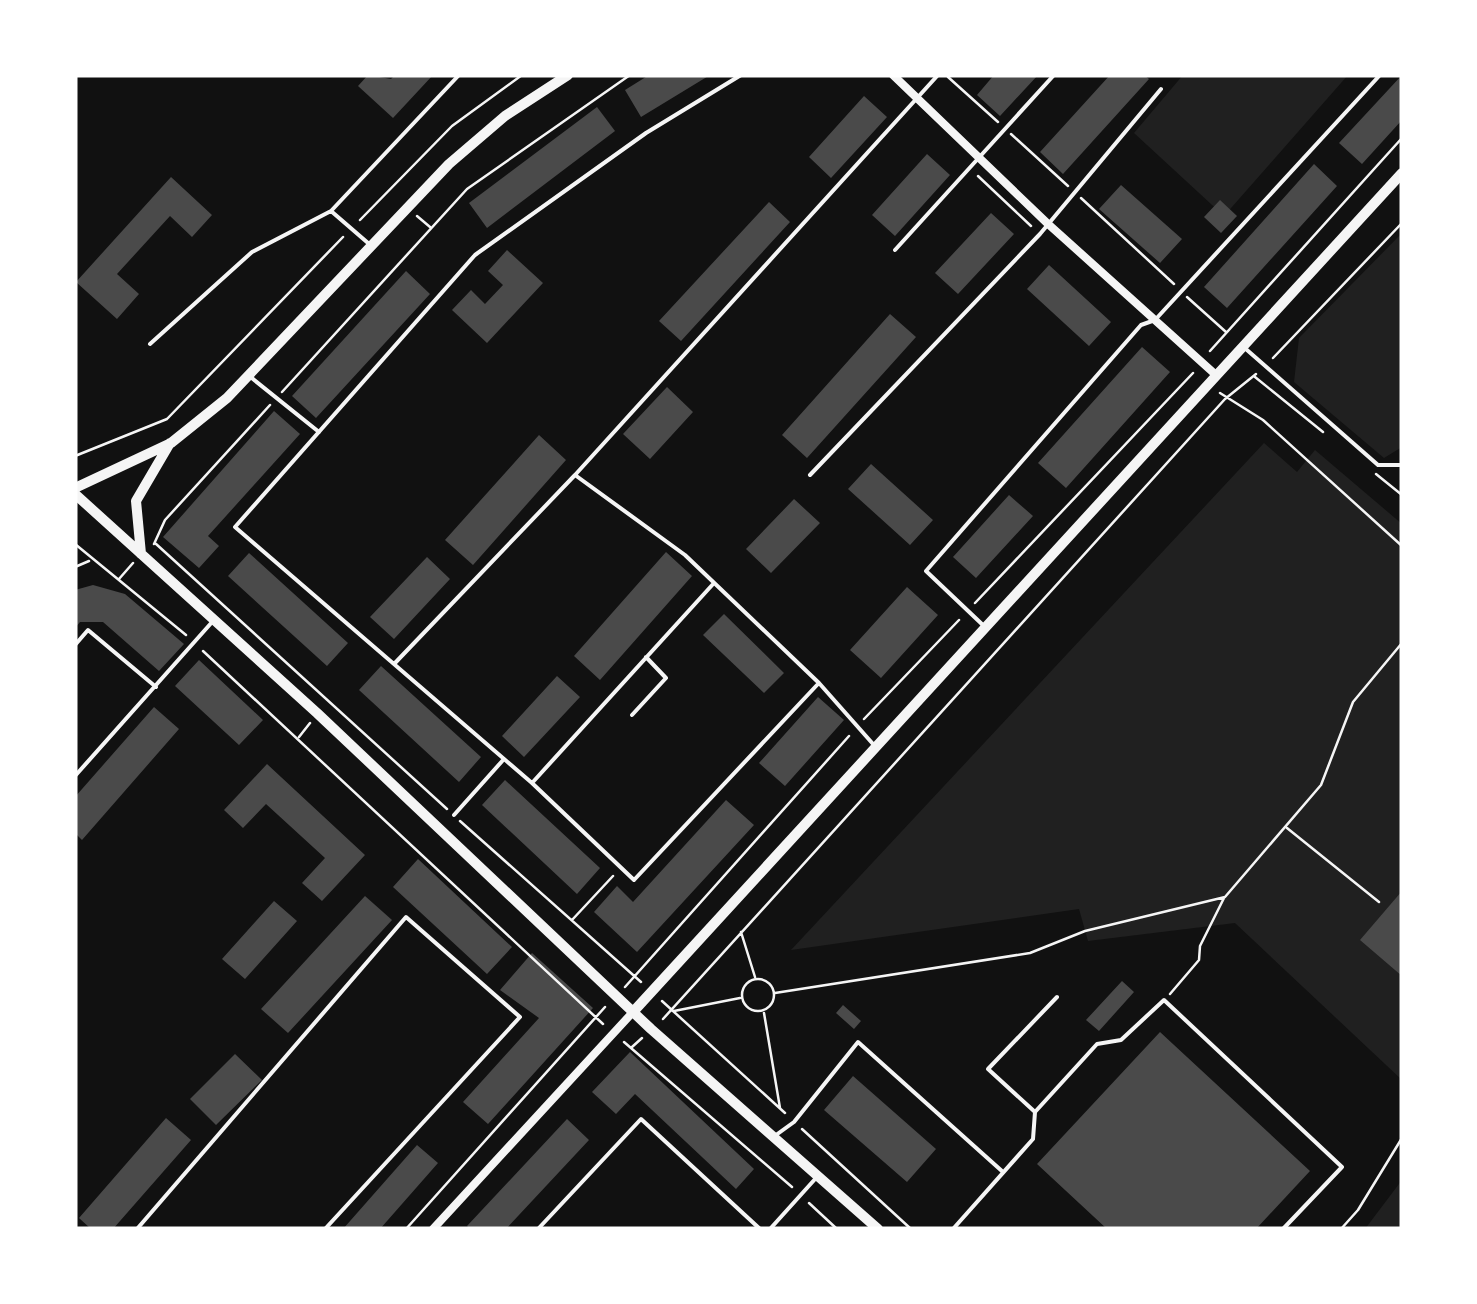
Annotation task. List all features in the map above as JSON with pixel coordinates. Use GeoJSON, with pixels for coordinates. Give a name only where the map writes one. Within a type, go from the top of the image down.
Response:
{"type":"FeatureCollection","features":[{"type":"Feature","properties":{"kind":"main road"},"geometry":{"type":"LineString","coordinates":[[568,75],[505,116],[449,164],[248,376],[171,442],[75,491],[633,1012],[878,1229]]}},
{"type":"Feature","properties":{"kind":"main road"},"geometry":{"type":"LineString","coordinates":[[633,1012],[1402,173]]}},
{"type":"Feature","properties":{"kind":"main road"},"geometry":{"type":"LineString","coordinates":[[141,554],[136,501],[171,442]]}},
{"type":"Feature","properties":{"kind":"street"},"geometry":{"type":"LineString","coordinates":[[893,75],[1047,223],[1216,375]]}},
{"type":"Feature","properties":{"kind":"street"},"geometry":{"type":"LineString","coordinates":[[433,1229],[633,1012]]}},
{"type":"Feature","properties":{"kind":"lane"},"geometry":{"type":"LineString","coordinates":[[150,344],[252,252],[331,211],[460,75]]}},
{"type":"Feature","properties":{"kind":"lane"},"geometry":{"type":"LineString","coordinates":[[741,75],[646,134],[475,255],[235,526],[532,783],[634,880],[819,683]]}},
{"type":"Feature","properties":{"kind":"lane"},"geometry":{"type":"LineString","coordinates":[[394,664],[576,475],[938,75]]}},
{"type":"Feature","properties":{"kind":"lane"},"geometry":{"type":"LineString","coordinates":[[895,250],[1054,75]]}},
{"type":"Feature","properties":{"kind":"lane"},"geometry":{"type":"LineString","coordinates":[[986,629],[926,571],[1142,325],[1154,320],[1380,75]]}},
{"type":"Feature","properties":{"kind":"lane"},"geometry":{"type":"LineString","coordinates":[[810,475],[1047,223],[1162,88]]}},
{"type":"Feature","properties":{"kind":"lane"},"geometry":{"type":"LineString","coordinates":[[331,211],[372,246]]}},
{"type":"Feature","properties":{"kind":"lane"},"geometry":{"type":"LineString","coordinates":[[1243,346],[1378,464],[1402,465]]}},
{"type":"Feature","properties":{"kind":"lane"},"geometry":{"type":"LineString","coordinates":[[248,376],[319,432]]}},
{"type":"Feature","properties":{"kind":"lane"},"geometry":{"type":"LineString","coordinates":[[576,475],[686,555],[819,683],[876,748]]}},
{"type":"Feature","properties":{"kind":"lane"},"geometry":{"type":"LineString","coordinates":[[532,783],[714,583]]}},
{"type":"Feature","properties":{"kind":"lane"},"geometry":{"type":"LineString","coordinates":[[75,776],[213,621]]}},
{"type":"Feature","properties":{"kind":"lane"},"geometry":{"type":"LineString","coordinates":[[75,645],[88,630],[156,688]]}},
{"type":"Feature","properties":{"kind":"lane"},"geometry":{"type":"LineString","coordinates":[[632,715],[666,678],[646,658]]}},
{"type":"Feature","properties":{"kind":"lane"},"geometry":{"type":"LineString","coordinates":[[454,815],[504,759]]}},
{"type":"Feature","properties":{"kind":"lane"},"geometry":{"type":"LineString","coordinates":[[137,1229],[406,916],[520,1017],[325,1229]]}},
{"type":"Feature","properties":{"kind":"lane"},"geometry":{"type":"LineString","coordinates":[[1034,1112],[988,1069],[1057,997]]}},
{"type":"Feature","properties":{"kind":"lane"},"geometry":{"type":"LineString","coordinates":[[953,1229],[1034,1139],[1034,1112],[1097,1044],[1121,1040],[1164,1000],[1342,1167],[1283,1229]]}},
{"type":"Feature","properties":{"kind":"lane"},"geometry":{"type":"LineString","coordinates":[[776,1136],[794,1122],[858,1042],[1004,1172]]}},
{"type":"Feature","properties":{"kind":"lane"},"geometry":{"type":"LineString","coordinates":[[538,1229],[641,1119],[760,1229]]}},
{"type":"Feature","properties":{"kind":"lane"},"geometry":{"type":"LineString","coordinates":[[770,1229],[820,1175]]}},
{"type":"Feature","properties":{"kind":"path"},"geometry":{"type":"LineString","coordinates":[[75,456],[167,419],[452,126],[522,75]]}},
{"type":"Feature","properties":{"kind":"path"},"geometry":{"type":"LineString","coordinates":[[630,75],[467,189],[176,507],[155,543],[636,978],[857,726],[1202,361],[1402,138]]}},
{"type":"Feature","properties":{"kind":"path"},"geometry":{"type":"LineString","coordinates":[[947,75],[1227,333]]}},
{"type":"Feature","properties":{"kind":"path"},"geometry":{"type":"LineString","coordinates":[[742,998],[673,1011],[740,931],[1225,399],[1266,366],[1402,223]]}},
{"type":"Feature","properties":{"kind":"path"},"geometry":{"type":"LineString","coordinates":[[75,544],[194,642],[596,1018],[406,1229]]}},
{"type":"Feature","properties":{"kind":"path"},"geometry":{"type":"LineString","coordinates":[[119,578],[141,554]]}},
{"type":"Feature","properties":{"kind":"path"},"geometry":{"type":"LineString","coordinates":[[75,567],[90,560]]}},
{"type":"Feature","properties":{"kind":"path"},"geometry":{"type":"LineString","coordinates":[[1164,1000],[1199,960],[1200,946],[1225,897],[1320,785],[1353,702],[1402,643]]}},
{"type":"Feature","properties":{"kind":"path"},"geometry":{"type":"LineString","coordinates":[[1287,828],[1379,902]]}},
{"type":"Feature","properties":{"kind":"path"},"geometry":{"type":"LineString","coordinates":[[572,920],[621,868]]}},
{"type":"Feature","properties":{"kind":"path"},"geometry":{"type":"LineString","coordinates":[[775,994],[1030,953],[1085,932],[1225,897]]}},
{"type":"Feature","properties":{"kind":"path"},"geometry":{"type":"LineString","coordinates":[[740,931],[755,978]]}},
{"type":"Feature","properties":{"kind":"path"},"geometry":{"type":"LineString","coordinates":[[755,978],[768,982],[775,994],[772,1004],[763,1011],[750,1010],[742,998],[744,986],[755,978]]}},
{"type":"Feature","properties":{"kind":"path"},"geometry":{"type":"LineString","coordinates":[[763,1011],[781,1110]]}},
{"type":"Feature","properties":{"kind":"path"},"geometry":{"type":"LineString","coordinates":[[632,1047],[837,1229]]}},
{"type":"Feature","properties":{"kind":"path"},"geometry":{"type":"LineString","coordinates":[[1341,1229],[1358,1210],[1402,1138]]}},
{"type":"Feature","properties":{"kind":"shaded area"},"geometry":{"type":"Polygon","coordinates":[[[1183,75],[1348,75],[1224,216],[1134,133],[1183,75]]]}},
{"type":"Feature","properties":{"kind":"shaded area"},"geometry":{"type":"Polygon","coordinates":[[[1402,233],[1402,447],[1384,458],[1294,382],[1299,338],[1402,233]]]}},
{"type":"Feature","properties":{"kind":"shaded area"},"geometry":{"type":"Polygon","coordinates":[[[1264,443],[1297,472],[1315,450],[1402,524],[1402,1080],[1235,923],[1088,941],[1079,909],[791,950],[1264,443]]]}},
{"type":"Feature","properties":{"kind":"shaded area"},"geometry":{"type":"Polygon","coordinates":[[[1402,1180],[1402,1229],[1365,1229],[1402,1180]]]}},
{"type":"Feature","properties":{"kind":"building"},"geometry":{"type":"Polygon","coordinates":[[[368,75],[391,79],[395,75],[433,75],[393,118],[358,86],[368,75]]]}},
{"type":"Feature","properties":{"kind":"building"},"geometry":{"type":"Polygon","coordinates":[[[649,75],[710,75],[641,117],[625,90],[649,75]]]}},
{"type":"Feature","properties":{"kind":"building"},"geometry":{"type":"Polygon","coordinates":[[[994,75],[1038,75],[1000,116],[977,95],[994,75]]]}},
{"type":"Feature","properties":{"kind":"building"},"geometry":{"type":"Polygon","coordinates":[[[1110,75],[1144,75],[1149,79],[1063,174],[1040,152],[1110,75]]]}},
{"type":"Feature","properties":{"kind":"building"},"geometry":{"type":"Polygon","coordinates":[[[1402,75],[1402,120],[1362,164],[1339,143],[1402,75]]]}},
{"type":"Feature","properties":{"kind":"building"},"geometry":{"type":"Polygon","coordinates":[[[864,96],[887,117],[831,178],[809,157],[864,96]]]}},
{"type":"Feature","properties":{"kind":"building"},"geometry":{"type":"Polygon","coordinates":[[[597,107],[615,131],[487,228],[469,203],[597,107]]]}},
{"type":"Feature","properties":{"kind":"building"},"geometry":{"type":"Polygon","coordinates":[[[927,154],[950,175],[895,236],[872,215],[927,154]]]}},
{"type":"Feature","properties":{"kind":"building"},"geometry":{"type":"Polygon","coordinates":[[[1314,164],[1337,186],[1227,308],[1204,287],[1314,164]]]}},
{"type":"Feature","properties":{"kind":"building"},"geometry":{"type":"Polygon","coordinates":[[[171,177],[212,215],[192,237],[170,216],[117,274],[139,294],[117,319],[76,282],[171,177]]]}},
{"type":"Feature","properties":{"kind":"building"},"geometry":{"type":"Polygon","coordinates":[[[1121,185],[1182,239],[1160,263],[1099,209],[1121,185]]]}},
{"type":"Feature","properties":{"kind":"building"},"geometry":{"type":"Polygon","coordinates":[[[1220,200],[1237,216],[1221,233],[1204,217],[1220,200]]]}},
{"type":"Feature","properties":{"kind":"building"},"geometry":{"type":"Polygon","coordinates":[[[769,202],[790,222],[681,341],[659,321],[769,202]]]}},
{"type":"Feature","properties":{"kind":"building"},"geometry":{"type":"Polygon","coordinates":[[[991,213],[1014,234],[958,294],[935,273],[991,213]]]}},
{"type":"Feature","properties":{"kind":"building"},"geometry":{"type":"Polygon","coordinates":[[[507,250],[543,283],[487,343],[452,310],[471,290],[485,304],[503,285],[488,271],[507,250]]]}},
{"type":"Feature","properties":{"kind":"building"},"geometry":{"type":"Polygon","coordinates":[[[1049,265],[1111,322],[1089,346],[1027,289],[1049,265]]]}},
{"type":"Feature","properties":{"kind":"building"},"geometry":{"type":"Polygon","coordinates":[[[406,271],[430,294],[316,418],[292,396],[406,271]]]}},
{"type":"Feature","properties":{"kind":"building"},"geometry":{"type":"Polygon","coordinates":[[[890,314],[916,337],[807,458],[782,435],[890,314]]]}},
{"type":"Feature","properties":{"kind":"building"},"geometry":{"type":"Polygon","coordinates":[[[1142,347],[1170,372],[1066,488],[1038,463],[1142,347]]]}},
{"type":"Feature","properties":{"kind":"building"},"geometry":{"type":"Polygon","coordinates":[[[667,387],[693,412],[650,459],[623,434],[667,387]]]}},
{"type":"Feature","properties":{"kind":"building"},"geometry":{"type":"Polygon","coordinates":[[[274,411],[300,434],[208,536],[219,546],[199,568],[163,537],[274,411]]]}},
{"type":"Feature","properties":{"kind":"building"},"geometry":{"type":"Polygon","coordinates":[[[539,435],[566,460],[473,565],[445,540],[539,435]]]}},
{"type":"Feature","properties":{"kind":"building"},"geometry":{"type":"Polygon","coordinates":[[[871,464],[933,520],[910,545],[848,489],[871,464]]]}},
{"type":"Feature","properties":{"kind":"building"},"geometry":{"type":"Polygon","coordinates":[[[1009,495],[1033,516],[976,578],[953,557],[1009,495]]]}},
{"type":"Feature","properties":{"kind":"building"},"geometry":{"type":"Polygon","coordinates":[[[794,499],[820,523],[771,573],[746,549],[794,499]]]}},
{"type":"Feature","properties":{"kind":"building"},"geometry":{"type":"Polygon","coordinates":[[[666,552],[692,576],[600,680],[574,656],[666,552]]]}},
{"type":"Feature","properties":{"kind":"building"},"geometry":{"type":"Polygon","coordinates":[[[249,553],[348,643],[327,666],[228,576],[249,553]]]}},
{"type":"Feature","properties":{"kind":"building"},"geometry":{"type":"Polygon","coordinates":[[[427,557],[450,579],[394,639],[370,617],[427,557]]]}},
{"type":"Feature","properties":{"kind":"building"},"geometry":{"type":"Polygon","coordinates":[[[93,585],[125,594],[184,644],[159,671],[103,622],[80,622],[75,628],[75,590],[93,585]]]}},
{"type":"Feature","properties":{"kind":"building"},"geometry":{"type":"Polygon","coordinates":[[[907,587],[938,615],[881,678],[850,650],[907,587]]]}},
{"type":"Feature","properties":{"kind":"building"},"geometry":{"type":"Polygon","coordinates":[[[724,614],[784,673],[764,693],[703,635],[724,614]]]}},
{"type":"Feature","properties":{"kind":"building"},"geometry":{"type":"Polygon","coordinates":[[[199,660],[263,720],[239,745],[175,686],[199,660]]]}},
{"type":"Feature","properties":{"kind":"building"},"geometry":{"type":"Polygon","coordinates":[[[381,666],[481,757],[459,782],[359,690],[381,666]]]}},
{"type":"Feature","properties":{"kind":"building"},"geometry":{"type":"Polygon","coordinates":[[[557,676],[580,697],[524,757],[502,736],[557,676]]]}},
{"type":"Feature","properties":{"kind":"building"},"geometry":{"type":"Polygon","coordinates":[[[818,697],[844,720],[785,786],[759,763],[818,697]]]}},
{"type":"Feature","properties":{"kind":"building"},"geometry":{"type":"Polygon","coordinates":[[[154,707],[179,729],[82,840],[75,833],[75,797],[154,707]]]}},
{"type":"Feature","properties":{"kind":"building"},"geometry":{"type":"Polygon","coordinates":[[[267,764],[365,855],[322,901],[302,883],[325,858],[266,804],[243,828],[224,810],[267,764]]]}},
{"type":"Feature","properties":{"kind":"building"},"geometry":{"type":"Polygon","coordinates":[[[505,780],[600,868],[577,894],[482,805],[505,780]]]}},
{"type":"Feature","properties":{"kind":"building"},"geometry":{"type":"Polygon","coordinates":[[[726,800],[754,825],[637,952],[594,912],[617,886],[633,902],[726,800]]]}},
{"type":"Feature","properties":{"kind":"building"},"geometry":{"type":"Polygon","coordinates":[[[418,859],[512,947],[487,974],[393,887],[418,859]]]}},
{"type":"Feature","properties":{"kind":"building"},"geometry":{"type":"Polygon","coordinates":[[[1402,891],[1402,976],[1360,940],[1402,891]]]}},
{"type":"Feature","properties":{"kind":"building"},"geometry":{"type":"Polygon","coordinates":[[[365,896],[392,920],[288,1033],[261,1009],[365,896]]]}},
{"type":"Feature","properties":{"kind":"building"},"geometry":{"type":"Polygon","coordinates":[[[274,901],[297,921],[245,979],[222,959],[274,901]]]}},
{"type":"Feature","properties":{"kind":"building"},"geometry":{"type":"Polygon","coordinates":[[[532,953],[593,1008],[488,1124],[463,1102],[539,1018],[500,990],[532,953]]]}},
{"type":"Feature","properties":{"kind":"building"},"geometry":{"type":"Polygon","coordinates":[[[1122,981],[1134,992],[1099,1031],[1086,1020],[1122,981]]]}},
{"type":"Feature","properties":{"kind":"building"},"geometry":{"type":"Polygon","coordinates":[[[843,1005],[861,1021],[854,1029],[836,1013],[843,1005]]]}},
{"type":"Feature","properties":{"kind":"building"},"geometry":{"type":"Polygon","coordinates":[[[1160,1032],[1310,1171],[1256,1229],[1107,1229],[1037,1164],[1160,1032]]]}},
{"type":"Feature","properties":{"kind":"building"},"geometry":{"type":"Polygon","coordinates":[[[630,1052],[754,1169],[736,1189],[635,1094],[616,1114],[592,1092],[630,1052]]]}},
{"type":"Feature","properties":{"kind":"building"},"geometry":{"type":"Polygon","coordinates":[[[235,1054],[262,1080],[216,1125],[190,1099],[235,1054]]]}},
{"type":"Feature","properties":{"kind":"building"},"geometry":{"type":"Polygon","coordinates":[[[853,1076],[936,1149],[907,1182],[824,1110],[853,1076]]]}},
{"type":"Feature","properties":{"kind":"building"},"geometry":{"type":"Polygon","coordinates":[[[166,1118],[191,1140],[113,1229],[91,1229],[79,1218],[166,1118]]]}},
{"type":"Feature","properties":{"kind":"building"},"geometry":{"type":"Polygon","coordinates":[[[567,1119],[589,1140],[506,1229],[470,1229],[467,1226],[567,1119]]]}},
{"type":"Feature","properties":{"kind":"building"},"geometry":{"type":"Polygon","coordinates":[[[417,1145],[438,1163],[380,1229],[343,1229],[417,1145]]]}}]}
